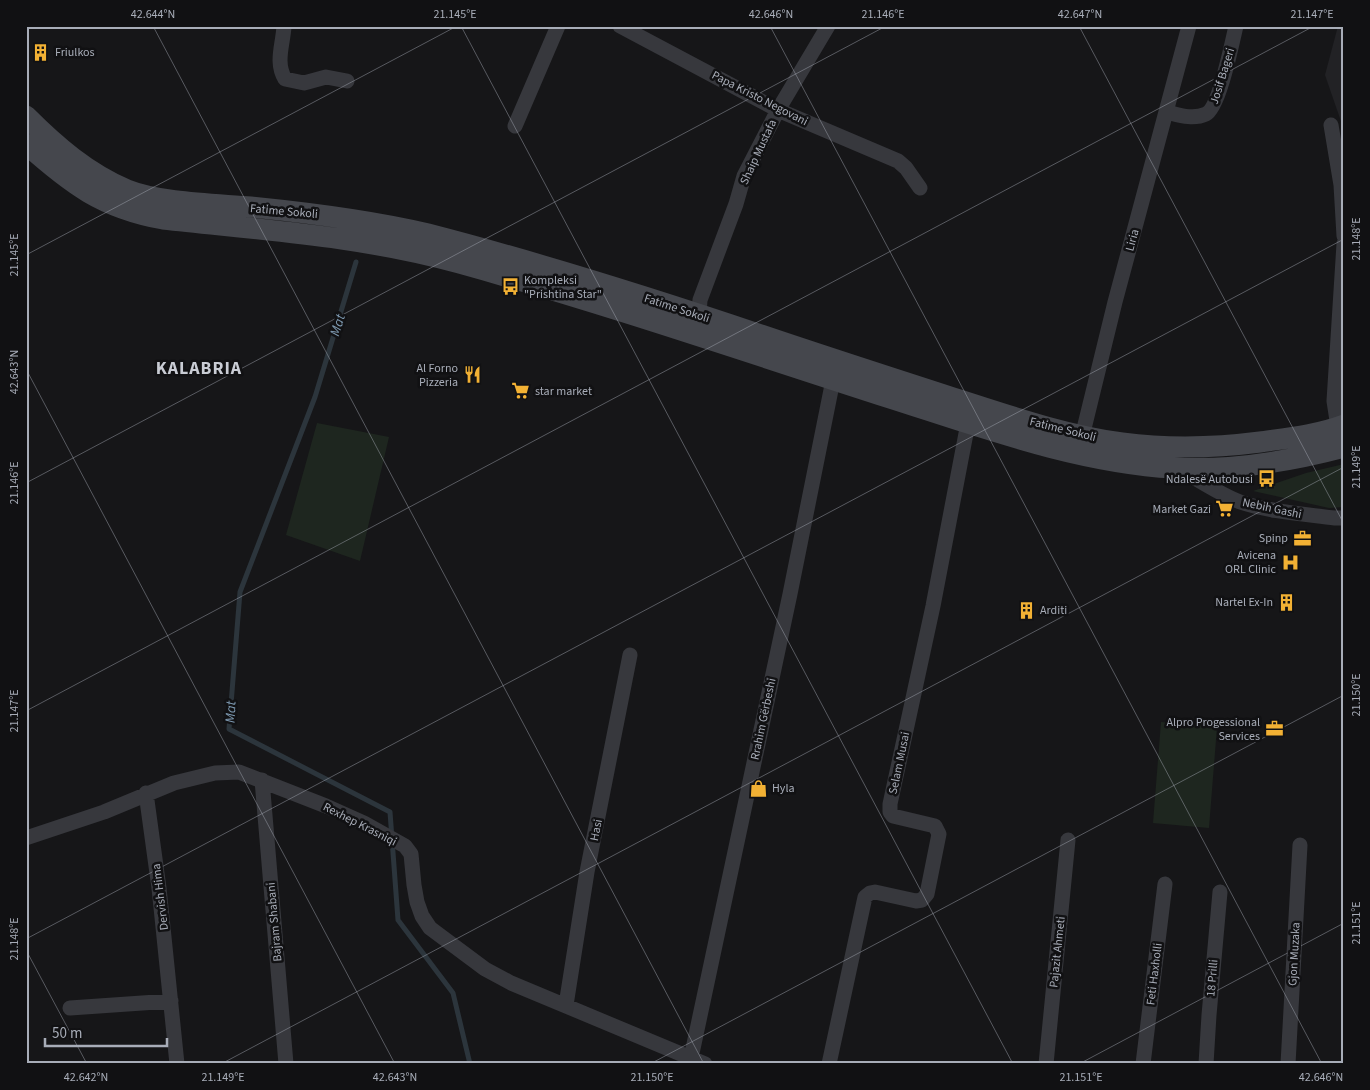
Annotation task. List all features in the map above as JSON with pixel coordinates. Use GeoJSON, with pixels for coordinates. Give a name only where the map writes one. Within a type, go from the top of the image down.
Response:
{"type":"FeatureCollection","features":[{"type":"Feature","properties":{"kind":"street"},"geometry":{"type":"LineString","coordinates":[[284,26],[279,63],[284,79],[304,83],[326,77],[347,81]]}},
{"type":"Feature","properties":{"kind":"street"},"geometry":{"type":"LineString","coordinates":[[515,126],[558,26]]}},
{"type":"Feature","properties":{"kind":"street","name":"Papa Kristo Negovani"},"geometry":{"type":"LineString","coordinates":[[620,26],[778,110],[898,161],[906,168],[920,188]]}},
{"type":"Feature","properties":{"kind":"street","name":"Shaip Mustafa"},"geometry":{"type":"LineString","coordinates":[[700,315],[700,300],[736,204],[744,176],[778,110],[828,26]]}},
{"type":"Feature","properties":{"kind":"street","name":"Liria"},"geometry":{"type":"LineString","coordinates":[[1080,444],[1115,302],[1189,26]]}},
{"type":"Feature","properties":{"kind":"street","name":"Josif Bageri"},"geometry":{"type":"LineString","coordinates":[[1167,112],[1188,117],[1207,114],[1213,109],[1236,26]]}},
{"type":"Feature","properties":{"kind":"street","name":"Fatime Sokoli"},"geometry":{"type":"LineString","coordinates":[[26,116],[74,159],[108,181],[129,191],[166,199],[330,215],[397,227],[479,248],[700,315],[884,376],[1035,423],[1117,462],[1178,469],[1213,468],[1299,457],[1342,433]]}},
{"type":"Feature","properties":{"kind":"street"},"geometry":{"type":"LineString","coordinates":[[1331,125],[1341,185],[1344,236]]}},
{"type":"Feature","properties":{"kind":"street","name":"Fatime Sokoli"},"geometry":{"type":"LineString","coordinates":[[26,144],[78,186],[100,200],[140,215],[171,220],[318,235],[424,254],[570,296],[968,423],[1080,444],[1121,443],[1179,448],[1242,444],[1342,433]]}},
{"type":"Feature","properties":{"kind":"street"},"geometry":{"type":"LineString","coordinates":[[1342,433],[1335,413],[1334,401],[1344,244]]}},
{"type":"Feature","properties":{"kind":"street","name":"Rrahim Gërbeshi"},"geometry":{"type":"LineString","coordinates":[[698,1061],[833,380]]}},
{"type":"Feature","properties":{"kind":"street","name":"Selam Musai"},"geometry":{"type":"LineString","coordinates":[[829,1064],[865,897],[875,892],[916,901],[922,900],[927,894],[939,834],[938,830],[935,826],[893,816],[890,812],[890,804],[933,606],[968,423]]}},
{"type":"Feature","properties":{"kind":"street"},"geometry":{"type":"LineString","coordinates":[[1295,437],[1299,457]]}},
{"type":"Feature","properties":{"kind":"street","name":"Nebih Gashi"},"geometry":{"type":"LineString","coordinates":[[1178,469],[1239,501],[1258,507],[1344,518]]}},
{"type":"Feature","properties":{"kind":"street","name":"Hasi"},"geometry":{"type":"LineString","coordinates":[[566,1005],[588,872],[630,655]]}},
{"type":"Feature","properties":{"kind":"street","name":"Rexhep Krasniqi"},"geometry":{"type":"LineString","coordinates":[[26,838],[104,812],[174,783],[215,772],[239,772],[349,816],[405,846],[411,854],[417,902],[422,916],[430,928],[485,969],[511,983],[698,1061]]}},
{"type":"Feature","properties":{"kind":"street","name":"Bajram Shabani"},"geometry":{"type":"LineString","coordinates":[[262,780],[286,1064]]}},
{"type":"Feature","properties":{"kind":"street","name":"Dervish Hima"},"geometry":{"type":"LineString","coordinates":[[146,793],[159,888],[177,1064]]}},
{"type":"Feature","properties":{"kind":"street","name":"Pajazit Ahmeti"},"geometry":{"type":"LineString","coordinates":[[1046,1064],[1068,840]]}},
{"type":"Feature","properties":{"kind":"street","name":"Gjon Muzaka"},"geometry":{"type":"LineString","coordinates":[[1288,1064],[1300,845]]}},
{"type":"Feature","properties":{"kind":"street","name":"Feti Haxholli"},"geometry":{"type":"LineString","coordinates":[[1143,1064],[1165,884]]}},
{"type":"Feature","properties":{"kind":"street","name":"18 Prilli"},"geometry":{"type":"LineString","coordinates":[[1206,1064],[1220,892]]}},
{"type":"Feature","properties":{"kind":"street"},"geometry":{"type":"LineString","coordinates":[[70,1008],[171,1001]]}},
{"type":"Feature","properties":{"kind":"shaded area"},"geometry":{"type":"Polygon","coordinates":[[[1338,26],[1344,26],[1344,130],[1325,75],[1338,26]]]}},
{"type":"Feature","properties":{"kind":"shaded area"},"geometry":{"type":"Polygon","coordinates":[[[317,423],[389,437],[360,561],[286,535],[317,423]]]}},
{"type":"Feature","properties":{"kind":"shaded area"},"geometry":{"type":"Polygon","coordinates":[[[1344,464],[1344,507],[1329,508],[1253,491],[1306,473],[1344,464]]]}},
{"type":"Feature","properties":{"kind":"shaded area"},"geometry":{"type":"Polygon","coordinates":[[[1161,722],[1217,727],[1209,828],[1153,823],[1161,722]]]}},
{"type":"Feature","properties":{"kind":"waterway","name":"Mat"},"geometry":{"type":"LineString","coordinates":[[356,262],[315,397],[240,592],[229,729],[390,812],[398,920],[453,993],[470,1064]]}},
{"type":"Feature","properties":{"kind":"place","name":"Friulkos"},"geometry":{"type":"Point","coordinates":[41,52]}},
{"type":"Feature","properties":{"kind":"place","name":"Kompleksi \"Prishtina Star\""},"geometry":{"type":"Point","coordinates":[510,287]}},
{"type":"Feature","properties":{"kind":"place","name":"Al Forno Pizzeria"},"geometry":{"type":"Point","coordinates":[472,375]}},
{"type":"Feature","properties":{"kind":"place","name":"star market"},"geometry":{"type":"Point","coordinates":[521,391]}},
{"type":"Feature","properties":{"kind":"place","name":"Ndalesë Autobusi"},"geometry":{"type":"Point","coordinates":[1267,479]}},
{"type":"Feature","properties":{"kind":"place","name":"Market Gazi"},"geometry":{"type":"Point","coordinates":[1225,509]}},
{"type":"Feature","properties":{"kind":"place","name":"Spinp"},"geometry":{"type":"Point","coordinates":[1302,538]}},
{"type":"Feature","properties":{"kind":"place","name":"Avicena ORL Clinic"},"geometry":{"type":"Point","coordinates":[1290,562]}},
{"type":"Feature","properties":{"kind":"place","name":"Nartel Ex-In"},"geometry":{"type":"Point","coordinates":[1287,602]}},
{"type":"Feature","properties":{"kind":"place","name":"Arditi"},"geometry":{"type":"Point","coordinates":[1026,610]}},
{"type":"Feature","properties":{"kind":"place","name":"Alpro Progessional Services"},"geometry":{"type":"Point","coordinates":[1274,729]}},
{"type":"Feature","properties":{"kind":"place","name":"Hyla"},"geometry":{"type":"Point","coordinates":[758,788]}},
{"type":"Feature","properties":{"kind":"district","name":"KALABRIA"},"geometry":{"type":"Point","coordinates":[199,368]}}]}
